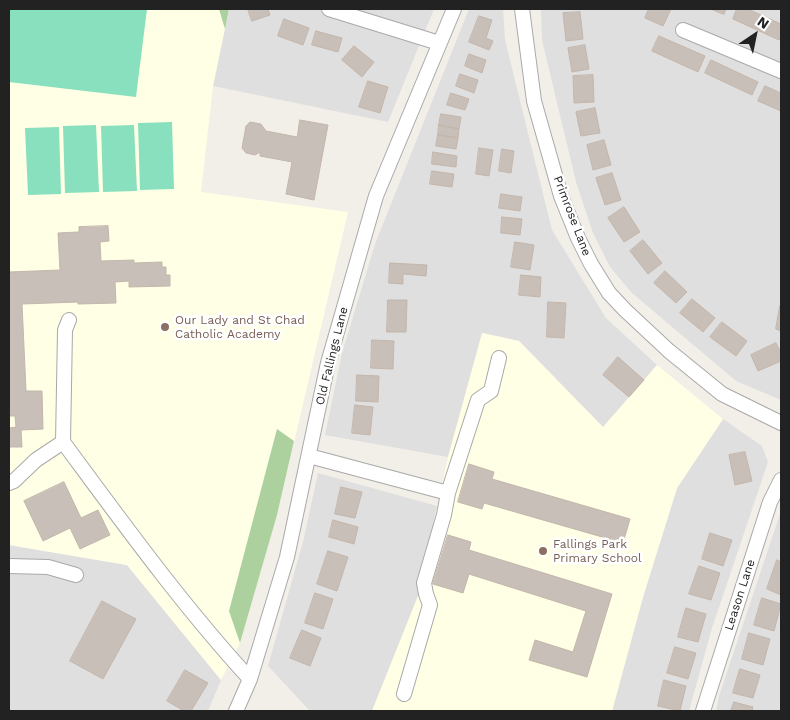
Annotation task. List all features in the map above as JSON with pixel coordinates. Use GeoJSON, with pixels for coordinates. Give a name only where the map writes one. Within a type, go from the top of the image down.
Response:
{"type":"FeatureCollection","features":[{"type":"Feature","properties":{"kind":"street"},"geometry":{"type":"LineString","coordinates":[[329,9],[439,43]]}},
{"type":"Feature","properties":{"kind":"street","name":"Old Fallings Lane"},"geometry":{"type":"LineString","coordinates":[[236,711],[250,680],[287,557],[328,363],[376,196],[454,9]]}},
{"type":"Feature","properties":{"kind":"street","name":"Primrose Lane"},"geometry":{"type":"LineString","coordinates":[[522,9],[534,101],[561,196],[578,238],[609,293],[669,351],[722,394],[781,423]]}},
{"type":"Feature","properties":{"kind":"street"},"geometry":{"type":"LineString","coordinates":[[683,30],[781,71]]}},
{"type":"Feature","properties":{"kind":"street"},"geometry":{"type":"LineString","coordinates":[[69,320],[65,330],[63,442],[148,558],[218,645],[250,680]]}},
{"type":"Feature","properties":{"kind":"street"},"geometry":{"type":"LineString","coordinates":[[404,694],[430,605],[424,582],[444,515],[448,493],[478,400],[491,391],[499,358]]}},
{"type":"Feature","properties":{"kind":"street"},"geometry":{"type":"LineString","coordinates":[[9,483],[14,481],[36,460],[63,442]]}},
{"type":"Feature","properties":{"kind":"street"},"geometry":{"type":"LineString","coordinates":[[309,456],[448,493]]}},
{"type":"Feature","properties":{"kind":"street","name":"Leason Lane"},"geometry":{"type":"LineString","coordinates":[[703,711],[770,502],[781,480]]}},
{"type":"Feature","properties":{"kind":"street"},"geometry":{"type":"LineString","coordinates":[[9,566],[56,568],[76,575]]}},
{"type":"Feature","properties":{"kind":"shaded area","name":"Our Lady and St Chad Catholic Academy"},"geometry":{"type":"Polygon","coordinates":[[[9,9],[229,9],[213,86],[201,192],[348,212],[277,515],[240,643],[221,680],[127,565],[9,545],[9,9]]]}},
{"type":"Feature","properties":{"kind":"shaded area"},"geometry":{"type":"Polygon","coordinates":[[[229,9],[434,9],[388,122],[213,86],[229,9]]]}},
{"type":"Feature","properties":{"kind":"shaded area"},"geometry":{"type":"Polygon","coordinates":[[[469,9],[503,9],[505,40],[552,230],[606,318],[657,365],[603,428],[519,341],[483,333],[448,457],[325,435],[342,353],[375,244],[469,9]]]}},
{"type":"Feature","properties":{"kind":"shaded area"},"geometry":{"type":"Polygon","coordinates":[[[541,9],[781,9],[781,400],[736,381],[632,293],[610,267],[593,233],[576,182],[542,40],[541,9]]]}},
{"type":"Feature","properties":{"kind":"shaded area","name":"Fallings Park Primary School"},"geometry":{"type":"Polygon","coordinates":[[[482,333],[519,341],[603,427],[657,365],[723,419],[677,488],[643,597],[612,711],[372,711],[418,596],[448,457],[482,333]]]}},
{"type":"Feature","properties":{"kind":"shaded area"},"geometry":{"type":"Polygon","coordinates":[[[723,419],[762,446],[768,462],[712,628],[689,711],[612,711],[643,597],[677,488],[723,419]]]}},
{"type":"Feature","properties":{"kind":"shaded area"},"geometry":{"type":"Polygon","coordinates":[[[318,473],[437,506],[418,596],[372,711],[310,711],[268,666],[303,542],[318,473]]]}},
{"type":"Feature","properties":{"kind":"shaded area"},"geometry":{"type":"Polygon","coordinates":[[[781,511],[781,711],[716,711],[719,696],[781,511]]]}},
{"type":"Feature","properties":{"kind":"shaded area"},"geometry":{"type":"Polygon","coordinates":[[[9,545],[127,565],[221,680],[208,711],[9,711],[9,545]]]}},
{"type":"Feature","properties":{"kind":"green space"},"geometry":{"type":"Polygon","coordinates":[[[9,9],[147,9],[136,97],[9,82],[9,9]]]}},
{"type":"Feature","properties":{"kind":"green space"},"geometry":{"type":"Polygon","coordinates":[[[219,9],[229,9],[225,29],[219,9]]]}},
{"type":"Feature","properties":{"kind":"green space"},"geometry":{"type":"Polygon","coordinates":[[[172,122],[174,189],[140,190],[138,123],[172,122]]]}},
{"type":"Feature","properties":{"kind":"green space"},"geometry":{"type":"Polygon","coordinates":[[[96,125],[99,192],[65,193],[63,126],[96,125]]]}},
{"type":"Feature","properties":{"kind":"green space"},"geometry":{"type":"Polygon","coordinates":[[[134,125],[137,191],[103,192],[101,126],[134,125]]]}},
{"type":"Feature","properties":{"kind":"green space"},"geometry":{"type":"Polygon","coordinates":[[[59,127],[61,194],[28,195],[25,128],[59,127]]]}},
{"type":"Feature","properties":{"kind":"green space"},"geometry":{"type":"Polygon","coordinates":[[[277,429],[294,441],[277,515],[240,643],[229,611],[277,429]]]}},
{"type":"Feature","properties":{"kind":"building"},"geometry":{"type":"Polygon","coordinates":[[[248,9],[268,9],[270,15],[252,21],[248,9]]]}},
{"type":"Feature","properties":{"kind":"building"},"geometry":{"type":"Polygon","coordinates":[[[649,9],[671,9],[663,26],[645,18],[649,9]]]}},
{"type":"Feature","properties":{"kind":"building"},"geometry":{"type":"Polygon","coordinates":[[[711,9],[726,9],[724,14],[711,9]]]}},
{"type":"Feature","properties":{"kind":"building"},"geometry":{"type":"Polygon","coordinates":[[[737,9],[748,9],[781,24],[779,40],[733,19],[737,9]]]}},
{"type":"Feature","properties":{"kind":"building"},"geometry":{"type":"Polygon","coordinates":[[[580,12],[583,39],[566,41],[563,13],[580,12]]]}},
{"type":"Feature","properties":{"kind":"building"},"geometry":{"type":"Polygon","coordinates":[[[479,16],[492,20],[486,38],[493,41],[489,50],[469,42],[479,16]]]}},
{"type":"Feature","properties":{"kind":"building"},"geometry":{"type":"Polygon","coordinates":[[[284,19],[309,28],[303,45],[278,36],[284,19]]]}},
{"type":"Feature","properties":{"kind":"building"},"geometry":{"type":"Polygon","coordinates":[[[316,31],[342,38],[338,52],[312,45],[316,31]]]}},
{"type":"Feature","properties":{"kind":"building"},"geometry":{"type":"Polygon","coordinates":[[[659,36],[705,56],[698,72],[652,51],[659,36]]]}},
{"type":"Feature","properties":{"kind":"building"},"geometry":{"type":"Polygon","coordinates":[[[585,45],[589,69],[572,72],[568,48],[585,45]]]}},
{"type":"Feature","properties":{"kind":"building"},"geometry":{"type":"Polygon","coordinates":[[[354,46],[374,62],[362,77],[342,60],[354,46]]]}},
{"type":"Feature","properties":{"kind":"building"},"geometry":{"type":"Polygon","coordinates":[[[469,54],[486,60],[482,73],[465,66],[469,54]]]}},
{"type":"Feature","properties":{"kind":"building"},"geometry":{"type":"Polygon","coordinates":[[[711,60],[758,82],[752,95],[705,73],[711,60]]]}},
{"type":"Feature","properties":{"kind":"building"},"geometry":{"type":"Polygon","coordinates":[[[460,74],[478,80],[474,93],[456,86],[460,74]]]}},
{"type":"Feature","properties":{"kind":"building"},"geometry":{"type":"Polygon","coordinates":[[[593,75],[594,102],[574,103],[573,76],[593,75]]]}},
{"type":"Feature","properties":{"kind":"building"},"geometry":{"type":"Polygon","coordinates":[[[368,81],[388,87],[380,113],[359,107],[368,81]]]}},
{"type":"Feature","properties":{"kind":"building"},"geometry":{"type":"Polygon","coordinates":[[[765,86],[781,93],[781,111],[758,101],[765,86]]]}},
{"type":"Feature","properties":{"kind":"building"},"geometry":{"type":"Polygon","coordinates":[[[451,93],[469,99],[465,110],[447,105],[451,93]]]}},
{"type":"Feature","properties":{"kind":"building"},"geometry":{"type":"Polygon","coordinates":[[[595,108],[600,133],[581,136],[576,112],[595,108]]]}},
{"type":"Feature","properties":{"kind":"building"},"geometry":{"type":"Polygon","coordinates":[[[441,114],[461,117],[459,129],[439,125],[441,114]]]}},
{"type":"Feature","properties":{"kind":"building"},"geometry":{"type":"Polygon","coordinates":[[[300,120],[328,125],[314,200],[286,194],[292,162],[260,156],[260,152],[255,155],[246,153],[242,148],[246,126],[250,122],[261,124],[266,131],[297,137],[300,120]]]}},
{"type":"Feature","properties":{"kind":"building"},"geometry":{"type":"Polygon","coordinates":[[[439,125],[459,129],[458,138],[438,135],[439,125]]]}},
{"type":"Feature","properties":{"kind":"building"},"geometry":{"type":"Polygon","coordinates":[[[438,135],[458,138],[456,149],[436,146],[438,135]]]}},
{"type":"Feature","properties":{"kind":"building"},"geometry":{"type":"Polygon","coordinates":[[[604,140],[611,165],[593,170],[587,145],[604,140]]]}},
{"type":"Feature","properties":{"kind":"building"},"geometry":{"type":"Polygon","coordinates":[[[479,148],[493,150],[489,176],[476,174],[479,148]]]}},
{"type":"Feature","properties":{"kind":"building"},"geometry":{"type":"Polygon","coordinates":[[[502,149],[514,151],[511,173],[499,171],[502,149]]]}},
{"type":"Feature","properties":{"kind":"building"},"geometry":{"type":"Polygon","coordinates":[[[433,152],[457,156],[456,167],[432,164],[433,152]]]}},
{"type":"Feature","properties":{"kind":"building"},"geometry":{"type":"Polygon","coordinates":[[[432,171],[454,174],[452,187],[430,184],[432,171]]]}},
{"type":"Feature","properties":{"kind":"building"},"geometry":{"type":"Polygon","coordinates":[[[612,173],[621,200],[605,205],[596,178],[612,173]]]}},
{"type":"Feature","properties":{"kind":"building"},"geometry":{"type":"Polygon","coordinates":[[[501,194],[522,197],[520,211],[499,208],[501,194]]]}},
{"type":"Feature","properties":{"kind":"building"},"geometry":{"type":"Polygon","coordinates":[[[624,207],[640,232],[624,242],[608,218],[624,207]]]}},
{"type":"Feature","properties":{"kind":"building"},"geometry":{"type":"Polygon","coordinates":[[[502,217],[522,219],[520,235],[501,233],[502,217]]]}},
{"type":"Feature","properties":{"kind":"building"},"geometry":{"type":"Polygon","coordinates":[[[108,226],[109,241],[100,242],[101,261],[134,260],[134,263],[162,262],[162,267],[166,267],[166,275],[170,275],[170,286],[129,287],[129,281],[115,282],[116,303],[22,304],[26,391],[42,391],[43,429],[21,430],[22,447],[9,447],[9,428],[16,427],[15,416],[9,416],[9,272],[60,270],[58,233],[79,232],[79,227],[108,226]]]}},
{"type":"Feature","properties":{"kind":"building"},"geometry":{"type":"Polygon","coordinates":[[[643,240],[662,263],[648,274],[630,251],[643,240]]]}},
{"type":"Feature","properties":{"kind":"building"},"geometry":{"type":"Polygon","coordinates":[[[515,242],[534,245],[530,270],[511,267],[515,242]]]}},
{"type":"Feature","properties":{"kind":"building"},"geometry":{"type":"Polygon","coordinates":[[[390,263],[427,265],[426,276],[403,274],[403,284],[389,283],[390,263]]]}},
{"type":"Feature","properties":{"kind":"building"},"geometry":{"type":"Polygon","coordinates":[[[665,271],[687,292],[676,303],[654,283],[665,271]]]}},
{"type":"Feature","properties":{"kind":"building"},"geometry":{"type":"Polygon","coordinates":[[[521,275],[541,277],[540,297],[519,295],[521,275]]]}},
{"type":"Feature","properties":{"kind":"building"},"geometry":{"type":"Polygon","coordinates":[[[692,299],[715,318],[703,332],[680,313],[692,299]]]}},
{"type":"Feature","properties":{"kind":"building"},"geometry":{"type":"Polygon","coordinates":[[[388,300],[407,300],[406,332],[387,332],[388,300]]]}},
{"type":"Feature","properties":{"kind":"building"},"geometry":{"type":"Polygon","coordinates":[[[548,302],[566,303],[564,338],[547,337],[548,302]]]}},
{"type":"Feature","properties":{"kind":"building"},"geometry":{"type":"Polygon","coordinates":[[[781,306],[781,331],[776,329],[781,306]]]}},
{"type":"Feature","properties":{"kind":"building"},"geometry":{"type":"Polygon","coordinates":[[[722,322],[747,341],[736,356],[710,337],[722,322]]]}},
{"type":"Feature","properties":{"kind":"building"},"geometry":{"type":"Polygon","coordinates":[[[372,340],[394,341],[393,369],[371,368],[372,340]]]}},
{"type":"Feature","properties":{"kind":"building"},"geometry":{"type":"Polygon","coordinates":[[[776,343],[781,353],[781,361],[758,371],[751,355],[776,343]]]}},
{"type":"Feature","properties":{"kind":"building"},"geometry":{"type":"Polygon","coordinates":[[[618,357],[644,380],[629,397],[603,375],[618,357]]]}},
{"type":"Feature","properties":{"kind":"building"},"geometry":{"type":"Polygon","coordinates":[[[357,375],[379,376],[378,402],[356,401],[357,375]]]}},
{"type":"Feature","properties":{"kind":"building"},"geometry":{"type":"Polygon","coordinates":[[[355,405],[373,407],[370,435],[352,433],[355,405]]]}},
{"type":"Feature","properties":{"kind":"building"},"geometry":{"type":"Polygon","coordinates":[[[745,452],[752,481],[735,485],[729,455],[745,452]]]}},
{"type":"Feature","properties":{"kind":"building"},"geometry":{"type":"Polygon","coordinates":[[[469,464],[494,472],[492,479],[630,519],[623,543],[484,503],[482,509],[458,502],[469,464]]]}},
{"type":"Feature","properties":{"kind":"building"},"geometry":{"type":"Polygon","coordinates":[[[64,482],[81,518],[98,510],[110,535],[80,549],[70,528],[43,541],[24,501],[64,482]]]}},
{"type":"Feature","properties":{"kind":"building"},"geometry":{"type":"Polygon","coordinates":[[[341,487],[362,492],[355,518],[335,514],[341,487]]]}},
{"type":"Feature","properties":{"kind":"building"},"geometry":{"type":"Polygon","coordinates":[[[333,520],[358,527],[354,544],[329,537],[333,520]]]}},
{"type":"Feature","properties":{"kind":"building"},"geometry":{"type":"Polygon","coordinates":[[[710,533],[732,540],[723,566],[702,559],[710,533]]]}},
{"type":"Feature","properties":{"kind":"building"},"geometry":{"type":"Polygon","coordinates":[[[448,535],[471,542],[469,550],[612,594],[587,677],[529,660],[535,640],[573,652],[586,611],[469,574],[463,593],[433,584],[448,535]]]}},
{"type":"Feature","properties":{"kind":"building"},"geometry":{"type":"Polygon","coordinates":[[[328,551],[348,557],[337,591],[317,584],[328,551]]]}},
{"type":"Feature","properties":{"kind":"building"},"geometry":{"type":"Polygon","coordinates":[[[777,560],[781,562],[781,595],[767,589],[777,560]]]}},
{"type":"Feature","properties":{"kind":"building"},"geometry":{"type":"Polygon","coordinates":[[[699,566],[720,573],[711,600],[689,594],[699,566]]]}},
{"type":"Feature","properties":{"kind":"building"},"geometry":{"type":"Polygon","coordinates":[[[315,593],[333,599],[323,629],[305,623],[315,593]]]}},
{"type":"Feature","properties":{"kind":"building"},"geometry":{"type":"Polygon","coordinates":[[[762,598],[781,604],[774,631],[754,625],[762,598]]]}},
{"type":"Feature","properties":{"kind":"building"},"geometry":{"type":"Polygon","coordinates":[[[102,601],[136,619],[103,679],[70,661],[102,601]]]}},
{"type":"Feature","properties":{"kind":"building"},"geometry":{"type":"Polygon","coordinates":[[[686,608],[706,614],[698,642],[678,637],[686,608]]]}},
{"type":"Feature","properties":{"kind":"building"},"geometry":{"type":"Polygon","coordinates":[[[302,630],[321,638],[310,666],[290,658],[302,630]]]}},
{"type":"Feature","properties":{"kind":"building"},"geometry":{"type":"Polygon","coordinates":[[[749,633],[770,639],[763,665],[742,659],[749,633]]]}},
{"type":"Feature","properties":{"kind":"building"},"geometry":{"type":"Polygon","coordinates":[[[675,647],[696,653],[688,679],[667,673],[675,647]]]}},
{"type":"Feature","properties":{"kind":"building"},"geometry":{"type":"Polygon","coordinates":[[[740,669],[760,675],[753,698],[733,693],[740,669]]]}},
{"type":"Feature","properties":{"kind":"building"},"geometry":{"type":"Polygon","coordinates":[[[185,670],[208,683],[191,711],[184,711],[167,701],[185,670]]]}},
{"type":"Feature","properties":{"kind":"building"},"geometry":{"type":"Polygon","coordinates":[[[664,680],[686,686],[680,711],[658,706],[664,680]]]}},
{"type":"Feature","properties":{"kind":"building"},"geometry":{"type":"Polygon","coordinates":[[[734,702],[753,707],[752,711],[731,711],[734,702]]]}},
{"type":"Feature","properties":{"kind":"place","name":"Our Lady and St Chad Catholic Academy"},"geometry":{"type":"Point","coordinates":[165,327]}},
{"type":"Feature","properties":{"kind":"place","name":"Fallings Park Primary School"},"geometry":{"type":"Point","coordinates":[543,551]}}]}
